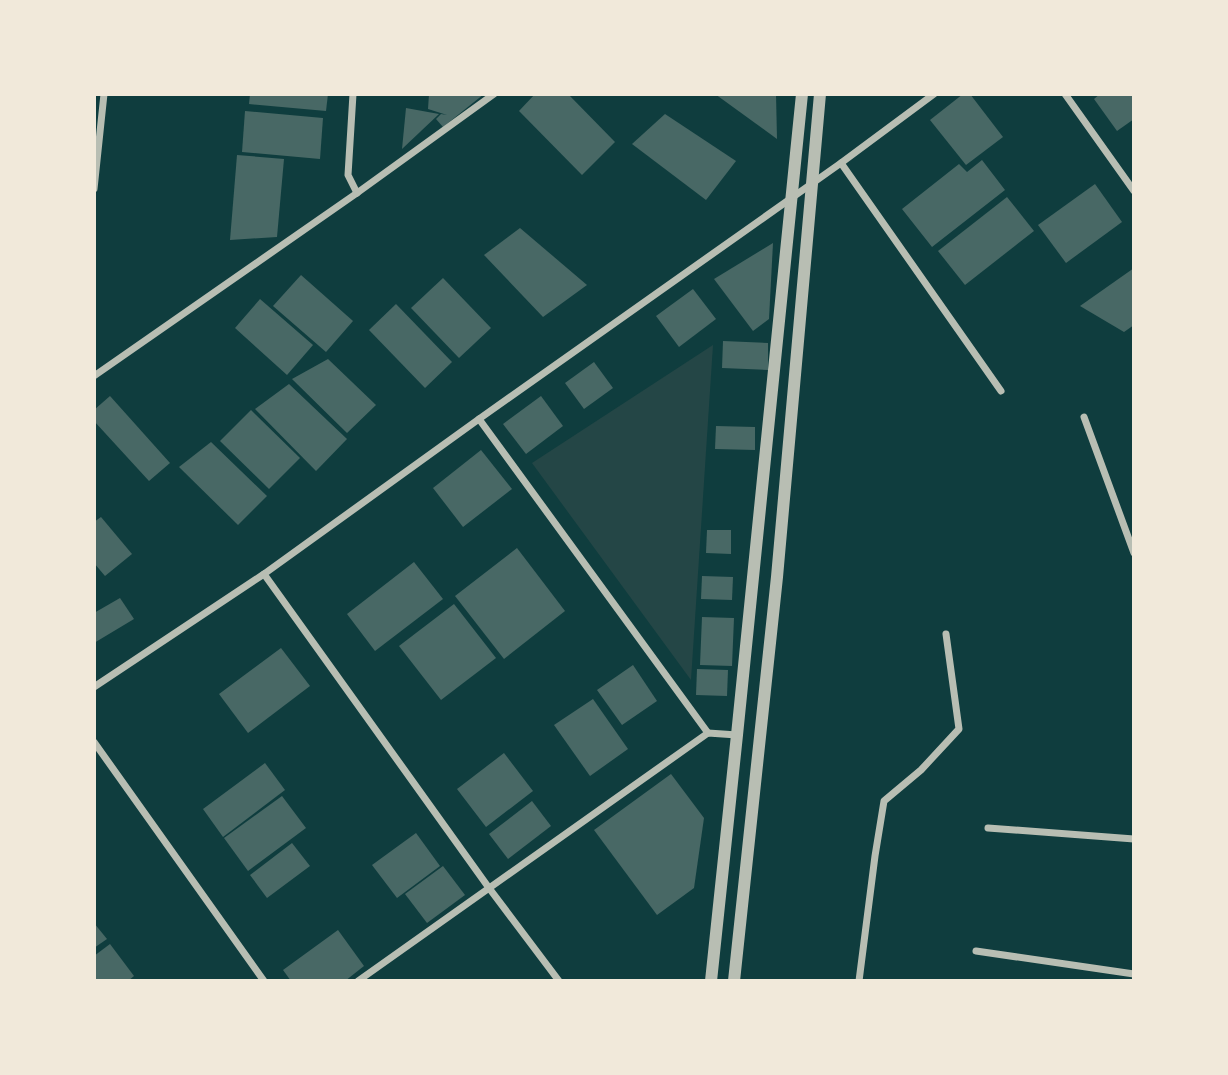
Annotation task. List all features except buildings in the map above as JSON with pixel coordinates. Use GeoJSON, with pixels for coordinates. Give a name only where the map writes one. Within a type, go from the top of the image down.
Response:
{"type":"FeatureCollection","features":[{"type":"Feature","properties":{"kind":"street"},"geometry":{"type":"LineString","coordinates":[[94,189],[104,94]]}},
{"type":"Feature","properties":{"kind":"street"},"geometry":{"type":"LineString","coordinates":[[353,94],[348,175],[357,193]]}},
{"type":"Feature","properties":{"kind":"street"},"geometry":{"type":"LineString","coordinates":[[94,376],[495,94]]}},
{"type":"Feature","properties":{"kind":"street"},"geometry":{"type":"LineString","coordinates":[[711,981],[802,94]]}},
{"type":"Feature","properties":{"kind":"street"},"geometry":{"type":"LineString","coordinates":[[734,981],[775,590],[820,94]]}},
{"type":"Feature","properties":{"kind":"street"},"geometry":{"type":"LineString","coordinates":[[94,687],[264,574],[934,94]]}},
{"type":"Feature","properties":{"kind":"street"},"geometry":{"type":"LineString","coordinates":[[1065,94],[1133,191]]}},
{"type":"Feature","properties":{"kind":"street"},"geometry":{"type":"LineString","coordinates":[[841,163],[1001,391]]}},
{"type":"Feature","properties":{"kind":"street"},"geometry":{"type":"LineString","coordinates":[[1084,417],[1133,553]]}},
{"type":"Feature","properties":{"kind":"street"},"geometry":{"type":"LineString","coordinates":[[479,419],[708,733]]}},
{"type":"Feature","properties":{"kind":"street"},"geometry":{"type":"LineString","coordinates":[[264,574],[559,981]]}},
{"type":"Feature","properties":{"kind":"street"},"geometry":{"type":"LineString","coordinates":[[859,981],[884,801],[921,770],[959,729],[946,634]]}},
{"type":"Feature","properties":{"kind":"street"},"geometry":{"type":"LineString","coordinates":[[358,981],[708,733],[737,735]]}},
{"type":"Feature","properties":{"kind":"street"},"geometry":{"type":"LineString","coordinates":[[94,742],[264,981]]}},
{"type":"Feature","properties":{"kind":"street"},"geometry":{"type":"LineString","coordinates":[[733,771],[756,772]]}},
{"type":"Feature","properties":{"kind":"street"},"geometry":{"type":"LineString","coordinates":[[988,828],[1133,839]]}},
{"type":"Feature","properties":{"kind":"street"},"geometry":{"type":"LineString","coordinates":[[976,951],[1133,974]]}},
{"type":"Feature","properties":{"kind":"shaded area"},"geometry":{"type":"Polygon","coordinates":[[[713,345],[691,680],[532,463],[713,345]]]}}]}
